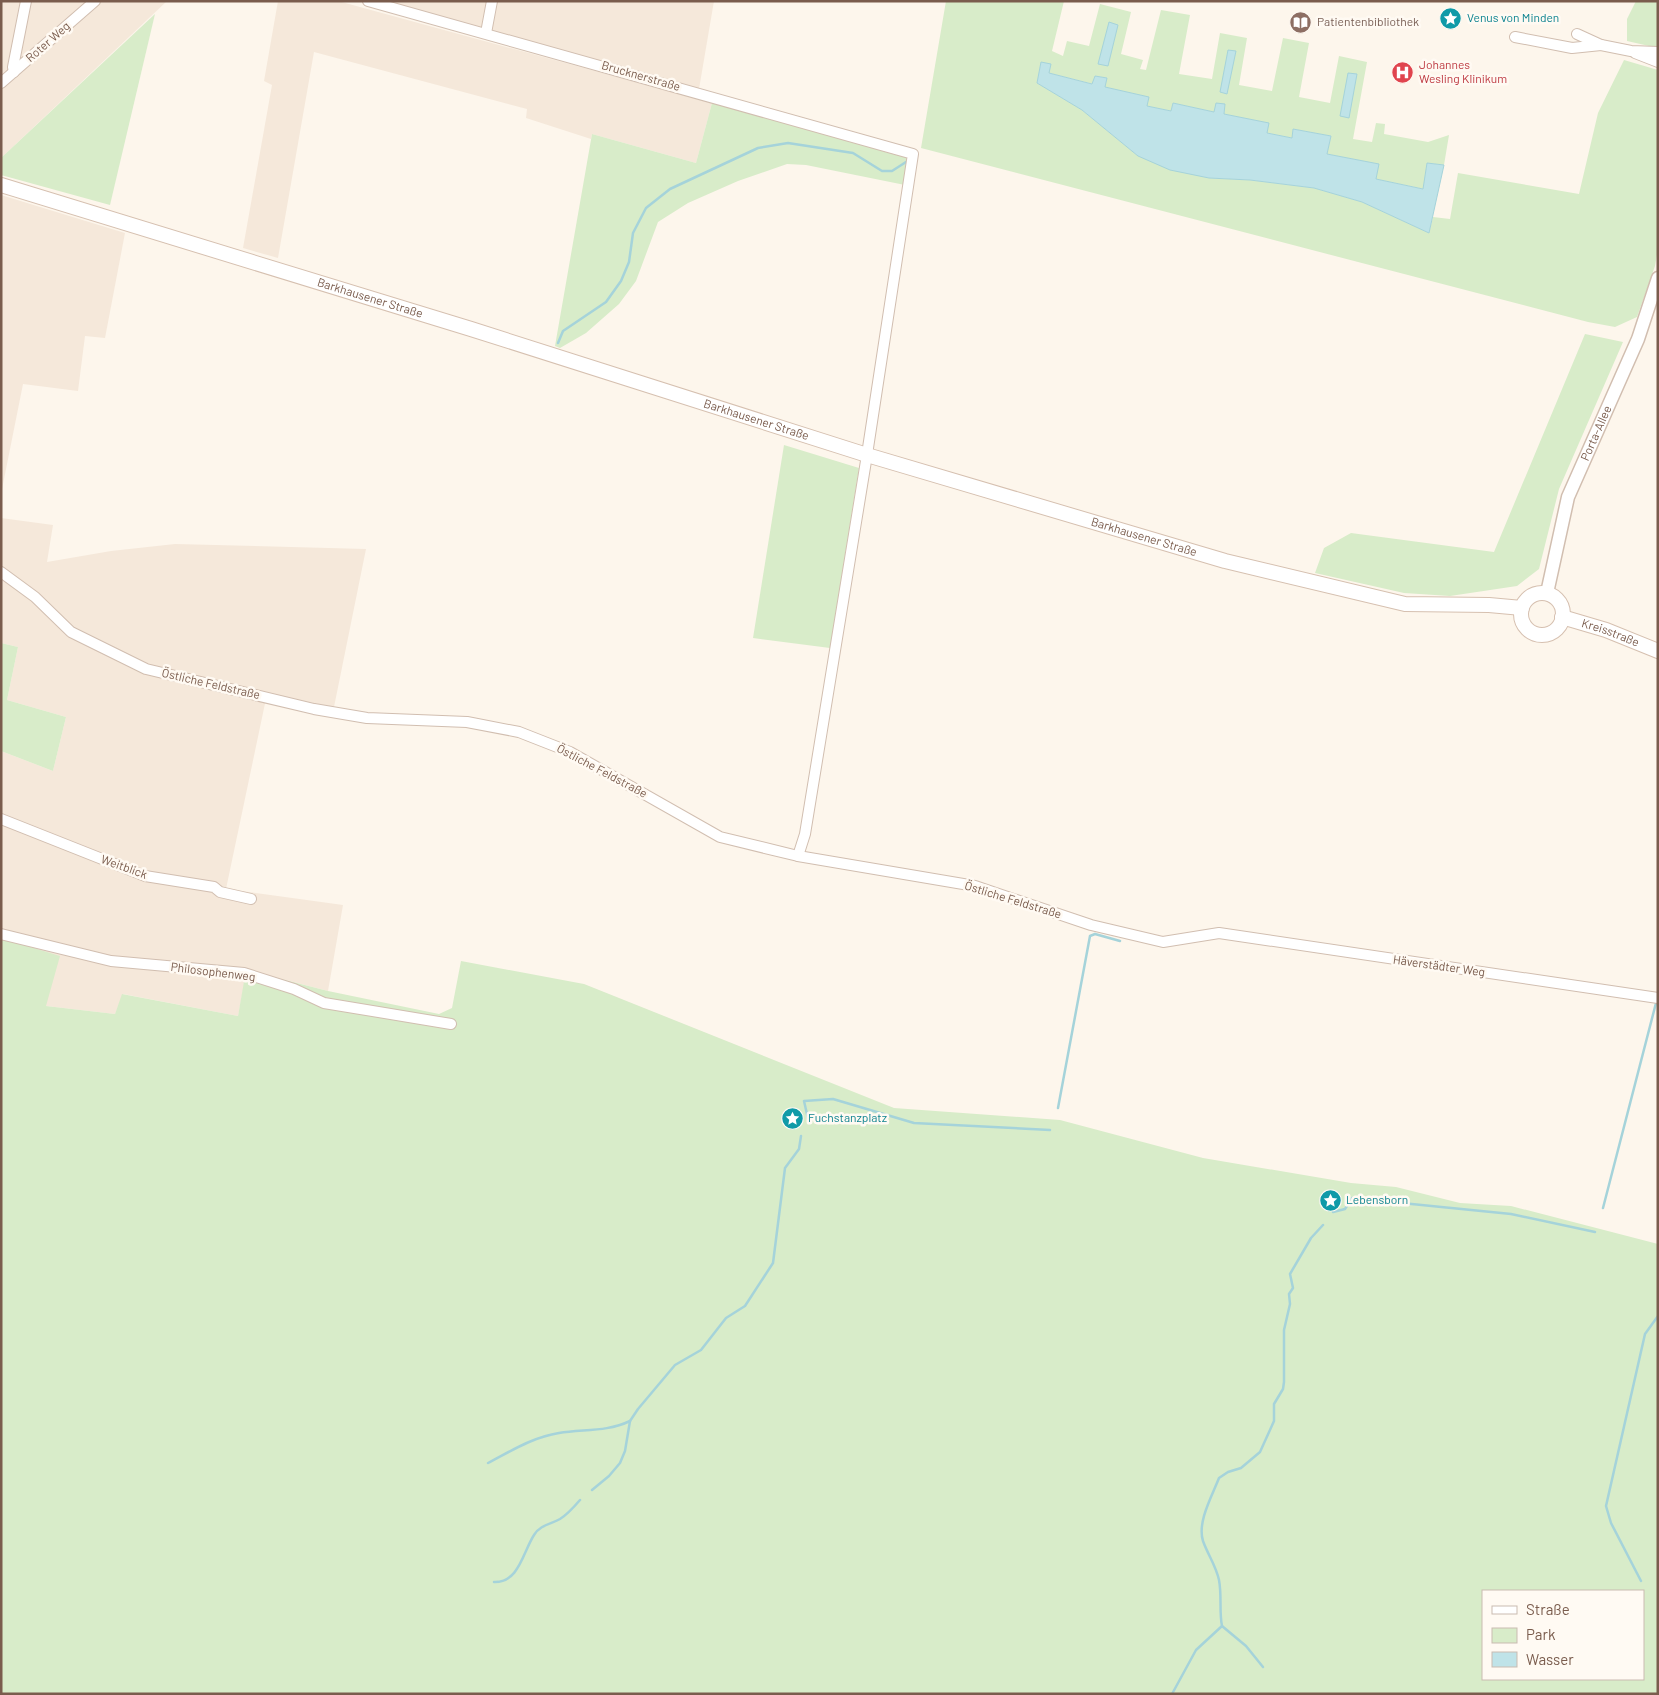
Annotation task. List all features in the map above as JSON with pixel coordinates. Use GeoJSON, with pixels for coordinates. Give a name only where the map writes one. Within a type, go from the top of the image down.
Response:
{"type":"FeatureCollection","features":[{"type":"Feature","properties":{"kind":"main road","name":"Barkhausener Straße"},"geometry":{"type":"LineString","coordinates":[[1,185],[471,329],[867,455],[1108,528],[1225,561],[1404,604],[1489,605],[1522,608]]}},
{"type":"Feature","properties":{"kind":"main road"},"geometry":{"type":"LineString","coordinates":[[1534,594],[1546,594],[1558,601],[1562,617],[1558,627],[1552,632],[1539,634],[1526,628],[1523,622],[1522,608],[1524,602],[1534,594]]}},
{"type":"Feature","properties":{"kind":"main road","name":"Kreisstraße"},"geometry":{"type":"LineString","coordinates":[[1562,617],[1606,630],[1658,651]]}},
{"type":"Feature","properties":{"kind":"street"},"geometry":{"type":"LineString","coordinates":[[14,72],[13,67],[26,1]]}},
{"type":"Feature","properties":{"kind":"street","name":"Roter Weg"},"geometry":{"type":"LineString","coordinates":[[1,84],[95,1]]}},
{"type":"Feature","properties":{"kind":"street","name":"Brucknerstraße"},"geometry":{"type":"LineString","coordinates":[[368,1],[394,5],[486,33],[913,154],[867,455]]}},
{"type":"Feature","properties":{"kind":"street"},"geometry":{"type":"LineString","coordinates":[[486,33],[492,1]]}},
{"type":"Feature","properties":{"kind":"street"},"geometry":{"type":"LineString","coordinates":[[1577,34],[1602,45],[1632,51],[1658,52]]}},
{"type":"Feature","properties":{"kind":"street"},"geometry":{"type":"LineString","coordinates":[[1515,37],[1572,48],[1602,45]]}},
{"type":"Feature","properties":{"kind":"street"},"geometry":{"type":"LineString","coordinates":[[1632,51],[1658,62]]}},
{"type":"Feature","properties":{"kind":"street","name":"Porta-Allee"},"geometry":{"type":"LineString","coordinates":[[1546,594],[1568,497],[1638,339],[1658,278]]}},
{"type":"Feature","properties":{"kind":"street"},"geometry":{"type":"LineString","coordinates":[[798,856],[805,834],[867,455]]}},
{"type":"Feature","properties":{"kind":"street","name":"Östliche Feldstraße"},"geometry":{"type":"LineString","coordinates":[[1,572],[35,597],[71,632],[146,669],[314,708],[367,718],[467,722],[519,732],[570,752],[720,837],[798,856],[975,886],[1090,925],[1163,942],[1219,933]]}},
{"type":"Feature","properties":{"kind":"street","name":"Weitblick"},"geometry":{"type":"LineString","coordinates":[[1,819],[145,876],[214,887],[220,892],[251,899]]}},
{"type":"Feature","properties":{"kind":"street","name":"Häverstädter Weg"},"geometry":{"type":"LineString","coordinates":[[1219,933],[1658,998]]}},
{"type":"Feature","properties":{"kind":"street","name":"Philosophenweg"},"geometry":{"type":"LineString","coordinates":[[1,934],[111,961],[244,973],[280,984],[324,1003],[451,1024]]}},
{"type":"Feature","properties":{"kind":"shaded area"},"geometry":{"type":"Polygon","coordinates":[[[1,1],[167,1],[1,158],[1,1]]]}},
{"type":"Feature","properties":{"kind":"shaded area"},"geometry":{"type":"Polygon","coordinates":[[[278,1],[338,1],[712,103],[696,163],[592,134],[591,139],[526,118],[527,109],[314,52],[278,258],[243,248],[272,85],[264,81],[278,1]]]}},
{"type":"Feature","properties":{"kind":"shaded area"},"geometry":{"type":"Polygon","coordinates":[[[385,1],[714,1],[699,89],[385,1]]]}},
{"type":"Feature","properties":{"kind":"shaded area"},"geometry":{"type":"Polygon","coordinates":[[[1,195],[125,233],[105,338],[85,336],[78,391],[23,384],[1,494],[1,195]]]}},
{"type":"Feature","properties":{"kind":"shaded area"},"geometry":{"type":"Polygon","coordinates":[[[1,518],[53,525],[47,562],[111,551],[175,544],[366,549],[334,707],[267,694],[226,889],[343,905],[328,991],[247,970],[238,1016],[123,994],[115,1014],[46,1006],[1,938],[1,751],[53,771],[66,717],[7,700],[18,647],[1,643],[1,518]]]}},
{"type":"Feature","properties":{"kind":"green space"},"geometry":{"type":"Polygon","coordinates":[[[946,1],[1064,1],[1052,51],[1063,56],[1067,41],[1089,46],[1100,4],[1131,12],[1121,54],[1143,60],[1140,69],[1146,70],[1161,10],[1190,15],[1179,74],[1212,79],[1220,33],[1247,38],[1239,85],[1272,91],[1283,38],[1309,43],[1299,97],[1330,103],[1339,56],[1367,62],[1353,139],[1372,142],[1376,123],[1385,124],[1384,134],[1428,142],[1449,135],[1444,165],[1427,163],[1424,189],[1376,179],[1378,164],[1327,154],[1331,136],[1293,129],[1292,138],[1267,133],[1268,123],[1224,114],[1225,105],[1214,112],[1173,103],[1171,111],[1147,106],[1148,97],[1104,87],[1107,78],[1095,76],[1093,84],[1049,73],[1041,63],[1037,83],[1082,110],[1138,156],[1209,178],[1250,180],[1314,188],[1362,202],[1429,233],[1433,217],[1450,219],[1458,173],[1579,194],[1598,113],[1624,60],[1658,70],[1658,249],[1655,266],[1637,317],[1615,327],[1588,322],[921,148],[946,1]]]}},
{"type":"Feature","properties":{"kind":"green space"},"geometry":{"type":"Polygon","coordinates":[[[1636,1],[1658,1],[1658,48],[1627,41],[1627,19],[1636,1]]]}},
{"type":"Feature","properties":{"kind":"green space"},"geometry":{"type":"Polygon","coordinates":[[[155,14],[110,205],[1,175],[1,158],[155,14]]]}},
{"type":"Feature","properties":{"kind":"green space"},"geometry":{"type":"Polygon","coordinates":[[[712,103],[906,156],[909,161],[905,185],[806,165],[787,164],[738,181],[688,203],[658,222],[636,281],[619,304],[586,333],[560,348],[555,346],[592,134],[696,163],[712,103]]]}},
{"type":"Feature","properties":{"kind":"green space"},"geometry":{"type":"Polygon","coordinates":[[[1585,334],[1623,342],[1559,489],[1539,569],[1517,586],[1450,596],[1404,593],[1315,573],[1324,548],[1351,533],[1494,552],[1585,334]]]}},
{"type":"Feature","properties":{"kind":"green space"},"geometry":{"type":"Polygon","coordinates":[[[784,445],[859,468],[830,648],[753,638],[784,445]]]}},
{"type":"Feature","properties":{"kind":"green space"},"geometry":{"type":"Polygon","coordinates":[[[1,643],[18,647],[7,700],[66,717],[53,771],[1,751],[1,643]]]}},
{"type":"Feature","properties":{"kind":"green space"},"geometry":{"type":"Polygon","coordinates":[[[1,938],[60,956],[46,1006],[115,1014],[122,994],[238,1016],[246,970],[328,991],[439,1014],[452,1008],[461,961],[584,984],[894,1108],[1060,1120],[1203,1158],[1351,1183],[1396,1187],[1460,1203],[1511,1206],[1658,1244],[1658,1694],[1,1694],[1,938]]]}},
{"type":"Feature","properties":{"kind":"water"},"geometry":{"type":"Polygon","coordinates":[[[1109,22],[1118,25],[1108,66],[1098,64],[1109,22]]]}},
{"type":"Feature","properties":{"kind":"water"},"geometry":{"type":"Polygon","coordinates":[[[1228,50],[1236,51],[1227,94],[1220,92],[1228,50]]]}},
{"type":"Feature","properties":{"kind":"water"},"geometry":{"type":"Polygon","coordinates":[[[1041,62],[1051,64],[1049,73],[1092,84],[1095,76],[1107,78],[1105,87],[1149,97],[1147,106],[1171,111],[1173,103],[1214,112],[1216,103],[1225,104],[1224,114],[1269,123],[1267,133],[1292,138],[1293,129],[1331,136],[1327,154],[1379,164],[1376,179],[1423,189],[1427,163],[1444,165],[1429,233],[1362,202],[1314,188],[1250,180],[1209,178],[1170,170],[1138,156],[1082,110],[1037,83],[1041,62]]]}},
{"type":"Feature","properties":{"kind":"water"},"geometry":{"type":"Polygon","coordinates":[[[1348,73],[1357,74],[1349,118],[1340,116],[1348,73]]]}},
{"type":"Feature","properties":{"kind":"waterway"},"geometry":{"type":"LineString","coordinates":[[558,343],[563,331],[606,302],[621,281],[629,262],[633,233],[646,208],[670,189],[758,148],[788,143],[853,153],[882,171],[892,171],[906,162]]}},
{"type":"Feature","properties":{"kind":"waterway"},"geometry":{"type":"LineString","coordinates":[[1058,1108],[1090,936],[1095,934],[1120,941]]}},
{"type":"Feature","properties":{"kind":"waterway"},"geometry":{"type":"LineString","coordinates":[[1603,1208],[1656,1003],[1658,1003]]}},
{"type":"Feature","properties":{"kind":"waterway"},"geometry":{"type":"LineString","coordinates":[[809,1123],[804,1101],[833,1099],[914,1123],[1050,1130]]}},
{"type":"Feature","properties":{"kind":"waterway"},"geometry":{"type":"LineString","coordinates":[[592,1490],[609,1476],[620,1463],[625,1451],[630,1421],[638,1409],[675,1365],[701,1350],[726,1318],[745,1306],[773,1263],[785,1168],[799,1149],[801,1136]]}},
{"type":"Feature","properties":{"kind":"waterway"},"geometry":{"type":"LineString","coordinates":[[1333,1212],[1345,1209],[1352,1198],[1511,1214],[1595,1232]]}},
{"type":"Feature","properties":{"kind":"waterway"},"geometry":{"type":"LineString","coordinates":[[1172,1694],[1196,1650],[1222,1626],[1219,1580],[1203,1541],[1202,1526],[1204,1517],[1219,1478],[1228,1472],[1241,1468],[1260,1452],[1274,1421],[1274,1404],[1283,1389],[1284,1382],[1284,1330],[1290,1304],[1289,1294],[1293,1288],[1290,1274],[1311,1238],[1323,1225]]}},
{"type":"Feature","properties":{"kind":"waterway"},"geometry":{"type":"LineString","coordinates":[[1641,1581],[1611,1523],[1606,1506],[1645,1334],[1658,1316]]}},
{"type":"Feature","properties":{"kind":"waterway"},"geometry":{"type":"LineString","coordinates":[[488,1463],[522,1445],[549,1435],[604,1429],[630,1421]]}},
{"type":"Feature","properties":{"kind":"waterway"},"geometry":{"type":"LineString","coordinates":[[494,1582],[502,1581],[515,1572],[536,1532],[563,1517],[580,1500]]}},
{"type":"Feature","properties":{"kind":"waterway"},"geometry":{"type":"LineString","coordinates":[[1222,1626],[1246,1646],[1263,1667]]}},
{"type":"Feature","properties":{"kind":"place","name":"Venus von Minden"},"geometry":{"type":"Point","coordinates":[1451,18]}},
{"type":"Feature","properties":{"kind":"place","name":"Patientenbibliothek"},"geometry":{"type":"Point","coordinates":[1301,22]}},
{"type":"Feature","properties":{"kind":"place","name":"Johannes Wesling Klinikum"},"geometry":{"type":"Point","coordinates":[1403,72]}},
{"type":"Feature","properties":{"kind":"place","name":"Fuchstanzplatz"},"geometry":{"type":"Point","coordinates":[792,1118]}},
{"type":"Feature","properties":{"kind":"place","name":"Lebensborn"},"geometry":{"type":"Point","coordinates":[1330,1200]}}]}
